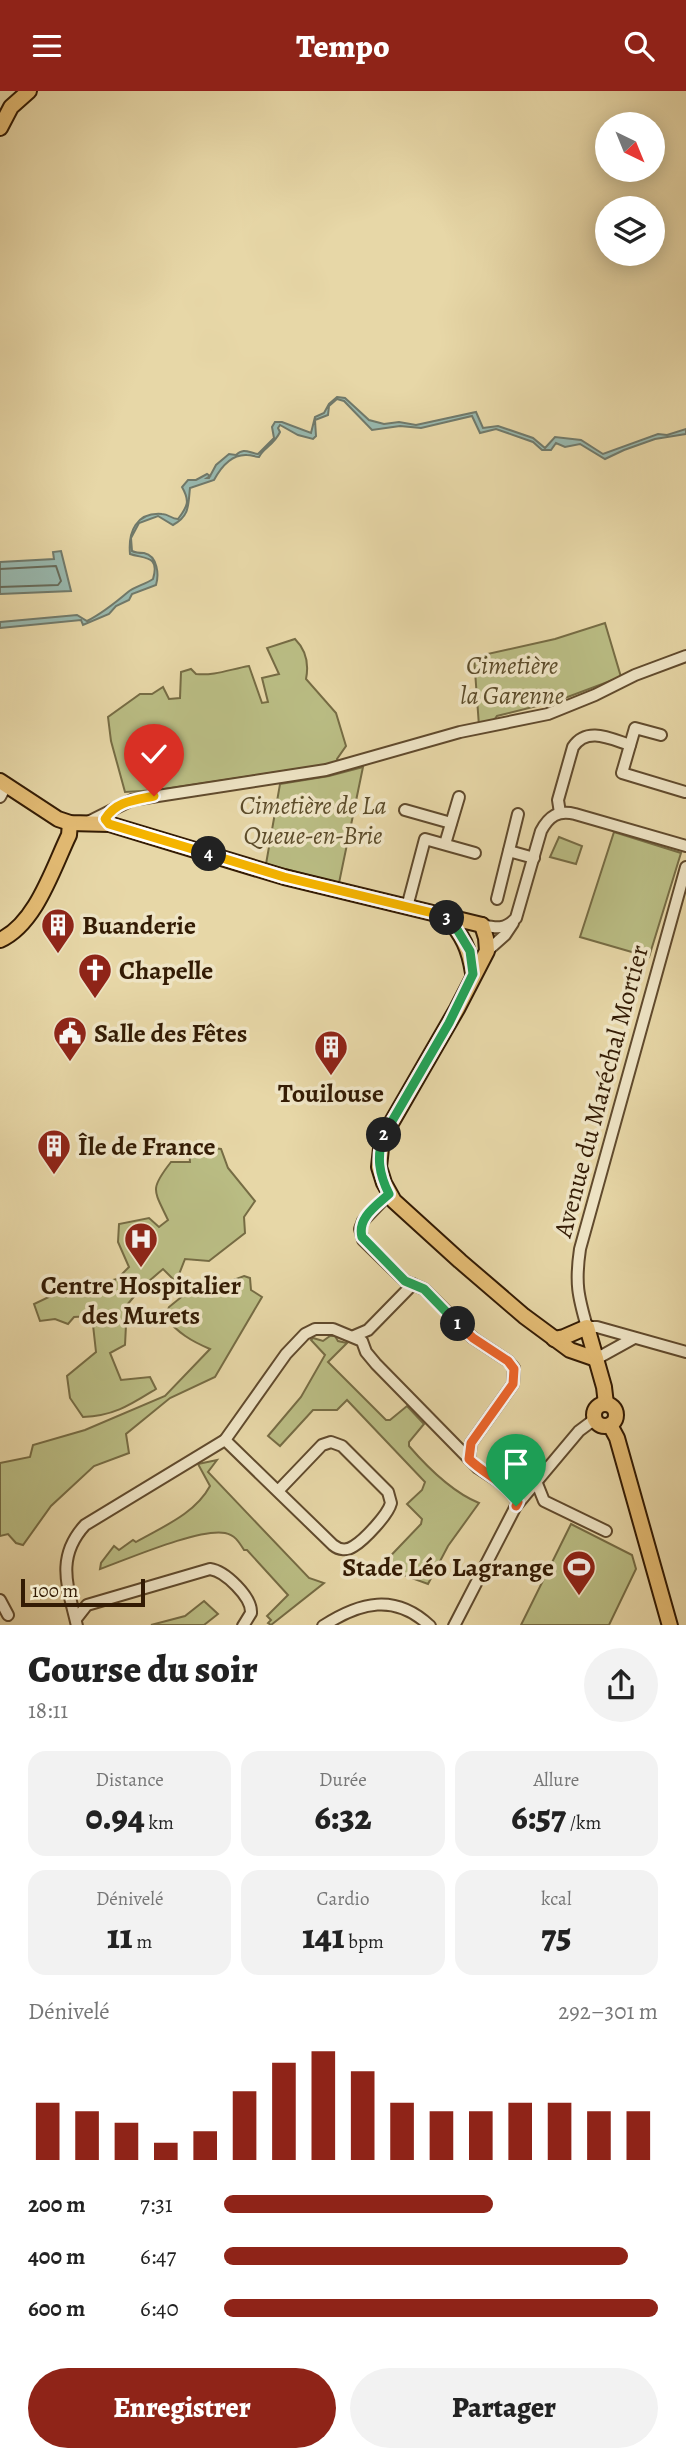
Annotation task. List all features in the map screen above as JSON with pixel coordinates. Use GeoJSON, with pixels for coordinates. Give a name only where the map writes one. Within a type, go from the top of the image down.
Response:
{"type":"FeatureCollection","features":[{"type":"Feature","properties":{"kind":"main road"},"geometry":{"type":"LineString","coordinates":[[0,128],[12,107],[29,91]]}},
{"type":"Feature","properties":{"kind":"main road"},"geometry":{"type":"LineString","coordinates":[[2,788],[75,827],[109,824],[284,877],[482,925]]}},
{"type":"Feature","properties":{"kind":"main road"},"geometry":{"type":"LineString","coordinates":[[0,940],[29,917],[75,827]]}},
{"type":"Feature","properties":{"kind":"main road"},"geometry":{"type":"LineString","coordinates":[[445,916],[470,951],[473,974]]}},
{"type":"Feature","properties":{"kind":"main road"},"geometry":{"type":"LineString","coordinates":[[482,925],[487,951],[457,1009],[386,1129],[382,1139],[379,1167],[389,1194],[492,1290],[570,1350],[596,1359]]}},
{"type":"Feature","properties":{"kind":"main road"},"geometry":{"type":"LineString","coordinates":[[470,951],[475,934],[482,925]]}},
{"type":"Feature","properties":{"kind":"main road"},"geometry":{"type":"LineString","coordinates":[[554,1339],[587,1327],[606,1404]]}},
{"type":"Feature","properties":{"kind":"main road"},"geometry":{"type":"LineString","coordinates":[[606,1404],[612,1406],[616,1413],[615,1420],[610,1425],[603,1426],[594,1419],[596,1408],[606,1404]]}},
{"type":"Feature","properties":{"kind":"main road"},"geometry":{"type":"LineString","coordinates":[[610,1425],[617,1438],[670,1625]]}},
{"type":"Feature","properties":{"kind":"street"},"geometry":{"type":"LineString","coordinates":[[75,827],[132,800],[326,771],[460,732],[548,714],[635,675],[686,656]]}},
{"type":"Feature","properties":{"kind":"street"},"geometry":{"type":"LineString","coordinates":[[661,735],[635,728],[622,773],[685,792]]}},
{"type":"Feature","properties":{"kind":"street"},"geometry":{"type":"LineString","coordinates":[[560,813],[558,800],[577,741],[592,735],[630,745]]}},
{"type":"Feature","properties":{"kind":"street"},"geometry":{"type":"LineString","coordinates":[[445,844],[459,797]]}},
{"type":"Feature","properties":{"kind":"street"},"geometry":{"type":"LineString","coordinates":[[109,824],[105,819],[111,809]]}},
{"type":"Feature","properties":{"kind":"street"},"geometry":{"type":"LineString","coordinates":[[405,810],[451,823]]}},
{"type":"Feature","properties":{"kind":"street"},"geometry":{"type":"LineString","coordinates":[[487,951],[505,935],[516,918],[544,825],[552,816],[560,813],[575,814],[686,846]]}},
{"type":"Feature","properties":{"kind":"street"},"geometry":{"type":"LineString","coordinates":[[496,899],[518,814]]}},
{"type":"Feature","properties":{"kind":"street"},"geometry":{"type":"LineString","coordinates":[[407,907],[425,839],[475,853]]}},
{"type":"Feature","properties":{"kind":"street"},"geometry":{"type":"LineString","coordinates":[[509,851],[534,858]]}},
{"type":"Feature","properties":{"kind":"street","name":"Avenue du Maréchal Mortier"},"geometry":{"type":"LineString","coordinates":[[587,1327],[577,1293],[576,1276],[580,1249],[686,867]]}},
{"type":"Feature","properties":{"kind":"street"},"geometry":{"type":"LineString","coordinates":[[482,925],[500,928],[511,924],[516,918]]}},
{"type":"Feature","properties":{"kind":"street"},"geometry":{"type":"LineString","coordinates":[[389,1194],[363,1221],[363,1240],[405,1281],[424,1289],[473,1338],[508,1361],[514,1369],[513,1384],[471,1443],[469,1459]]}},
{"type":"Feature","properties":{"kind":"street"},"geometry":{"type":"LineString","coordinates":[[354,1336],[368,1330],[413,1284]]}},
{"type":"Feature","properties":{"kind":"street"},"geometry":{"type":"LineString","coordinates":[[587,1327],[597,1327],[686,1352]]}},
{"type":"Feature","properties":{"kind":"street"},"geometry":{"type":"LineString","coordinates":[[77,1622],[65,1573],[66,1557],[74,1538],[85,1525],[225,1440],[286,1354],[305,1334],[325,1328],[362,1341],[366,1352],[376,1364],[478,1468],[510,1489],[518,1502]]}},
{"type":"Feature","properties":{"kind":"street"},"geometry":{"type":"LineString","coordinates":[[596,1359],[634,1338]]}},
{"type":"Feature","properties":{"kind":"street"},"geometry":{"type":"LineString","coordinates":[[454,1625],[518,1502],[579,1431],[594,1419]]}},
{"type":"Feature","properties":{"kind":"street"},"geometry":{"type":"LineString","coordinates":[[225,1440],[337,1549],[355,1546],[385,1515],[391,1503],[388,1492],[342,1446],[331,1442],[322,1445],[278,1491]]}},
{"type":"Feature","properties":{"kind":"street"},"geometry":{"type":"LineString","coordinates":[[455,1445],[471,1443]]}},
{"type":"Feature","properties":{"kind":"street"},"geometry":{"type":"LineString","coordinates":[[510,1489],[532,1485]]}},
{"type":"Feature","properties":{"kind":"street"},"geometry":{"type":"LineString","coordinates":[[532,1485],[544,1501],[606,1531]]}},
{"type":"Feature","properties":{"kind":"street"},"geometry":{"type":"LineString","coordinates":[[77,1622],[88,1605],[210,1569],[221,1572],[249,1599],[251,1613],[244,1625]]}},
{"type":"Feature","properties":{"kind":"street"},"geometry":{"type":"LineString","coordinates":[[324,1625],[337,1616],[362,1607],[385,1604],[412,1611],[429,1625]]}},
{"type":"Feature","properties":{"kind":"green space","name":"Cimetière la Garenne"},"geometry":{"type":"Polygon","coordinates":[[[605,623],[621,677],[557,701],[497,716],[492,723],[479,726],[474,657],[555,639],[605,623]]]}},
{"type":"Feature","properties":{"kind":"green space"},"geometry":{"type":"Polygon","coordinates":[[[295,639],[306,657],[306,679],[336,713],[346,746],[337,759],[338,763],[158,790],[125,792],[111,741],[108,717],[140,694],[152,694],[163,687],[169,699],[180,698],[181,672],[191,669],[196,674],[209,674],[249,666],[262,703],[268,702],[262,678],[279,674],[267,648],[295,639]]]}},
{"type":"Feature","properties":{"kind":"green space","name":"Cimetière de La Queue-en-Brie"},"geometry":{"type":"Polygon","coordinates":[[[363,767],[339,883],[266,864],[280,784],[363,767]]]}},
{"type":"Feature","properties":{"kind":"green space"},"geometry":{"type":"Polygon","coordinates":[[[614,832],[681,853],[649,957],[580,937],[614,832]]]}},
{"type":"Feature","properties":{"kind":"green space"},"geometry":{"type":"Polygon","coordinates":[[[559,837],[582,846],[576,864],[550,857],[559,837]]]}},
{"type":"Feature","properties":{"kind":"green space"},"geometry":{"type":"Polygon","coordinates":[[[197,1141],[221,1149],[228,1168],[255,1201],[244,1217],[245,1233],[209,1261],[185,1259],[176,1282],[163,1269],[141,1288],[127,1305],[125,1345],[110,1353],[121,1380],[150,1377],[156,1389],[113,1412],[83,1417],[70,1398],[67,1376],[96,1352],[92,1316],[74,1317],[68,1324],[55,1319],[40,1321],[34,1304],[55,1294],[117,1279],[129,1267],[118,1242],[119,1224],[149,1218],[159,1227],[168,1220],[157,1196],[159,1179],[171,1162],[190,1162],[189,1149],[197,1141]]]}},
{"type":"Feature","properties":{"kind":"green space"},"geometry":{"type":"Polygon","coordinates":[[[244,1276],[250,1278],[251,1290],[262,1297],[215,1377],[170,1398],[126,1434],[129,1453],[94,1466],[51,1506],[23,1545],[16,1543],[8,1534],[0,1536],[0,1463],[30,1457],[33,1445],[85,1430],[165,1396],[210,1349],[185,1336],[170,1323],[165,1317],[169,1307],[190,1290],[207,1290],[244,1276]]]}},
{"type":"Feature","properties":{"kind":"green space"},"geometry":{"type":"Polygon","coordinates":[[[330,1336],[347,1343],[328,1362],[386,1420],[390,1420],[407,1406],[424,1424],[409,1442],[409,1446],[441,1479],[459,1493],[479,1503],[448,1546],[428,1584],[390,1570],[378,1569],[421,1524],[422,1519],[407,1504],[422,1490],[425,1482],[347,1400],[337,1410],[313,1410],[280,1446],[268,1436],[301,1397],[325,1355],[311,1340],[313,1338],[323,1341],[330,1336]]]}},
{"type":"Feature","properties":{"kind":"green space"},"geometry":{"type":"Polygon","coordinates":[[[217,1460],[208,1472],[309,1578],[324,1583],[271,1625],[267,1616],[288,1595],[236,1539],[225,1533],[198,1535],[100,1569],[101,1563],[114,1546],[119,1550],[133,1540],[136,1542],[177,1519],[196,1504],[210,1486],[198,1464],[217,1460]]]}},
{"type":"Feature","properties":{"kind":"green space","name":"Stade Léo Lagrange"},"geometry":{"type":"Polygon","coordinates":[[[571,1524],[632,1555],[636,1569],[609,1625],[521,1625],[571,1524]]]}},
{"type":"Feature","properties":{"kind":"green space"},"geometry":{"type":"Polygon","coordinates":[[[204,1601],[218,1614],[204,1625],[151,1625],[185,1616],[204,1601]]]}},
{"type":"Feature","properties":{"kind":"water"},"geometry":{"type":"Polygon","coordinates":[[[337,397],[345,398],[369,420],[384,424],[399,422],[416,425],[476,412],[483,428],[498,426],[533,438],[545,448],[555,437],[581,440],[603,454],[658,434],[667,435],[686,429],[686,434],[655,439],[605,459],[580,444],[565,447],[556,443],[551,450],[542,450],[533,442],[496,429],[480,433],[472,416],[421,428],[400,426],[372,430],[344,401],[337,399],[329,406],[328,415],[315,420],[316,436],[313,439],[298,435],[280,425],[278,436],[259,457],[241,455],[231,459],[214,480],[190,488],[187,510],[179,522],[173,525],[158,516],[139,523],[131,538],[132,551],[149,555],[155,562],[156,585],[132,594],[129,600],[116,606],[109,614],[83,625],[81,620],[0,628],[0,622],[77,615],[87,621],[131,590],[153,579],[153,562],[130,554],[130,538],[132,531],[140,520],[153,514],[178,519],[187,503],[182,487],[188,480],[196,480],[207,474],[209,478],[216,465],[229,454],[236,455],[244,451],[258,454],[274,438],[272,427],[275,422],[311,433],[315,417],[324,413],[329,404],[337,397]]]}},
{"type":"Feature","properties":{"kind":"water"},"geometry":{"type":"Polygon","coordinates":[[[61,551],[71,591],[0,594],[0,562],[54,559],[53,552],[61,551]]]}},
{"type":"Feature","properties":{"kind":"place","name":"Buanderie"},"geometry":{"type":"Point","coordinates":[58,955]}},
{"type":"Feature","properties":{"kind":"place","name":"Chapelle"},"geometry":{"type":"Point","coordinates":[95,1000]}},
{"type":"Feature","properties":{"kind":"place","name":"Salle des Fêtes"},"geometry":{"type":"Point","coordinates":[70,1063]}},
{"type":"Feature","properties":{"kind":"place","name":"Touilouse"},"geometry":{"type":"Point","coordinates":[331,1077]}},
{"type":"Feature","properties":{"kind":"place","name":"Île de France"},"geometry":{"type":"Point","coordinates":[54,1176]}},
{"type":"Feature","properties":{"kind":"place","name":"Centre Hospitalier des Murets"},"geometry":{"type":"Point","coordinates":[141,1269]}},
{"type":"Feature","properties":{"kind":"place","name":"Stade Léo Lagrange"},"geometry":{"type":"Point","coordinates":[579,1597]}},
{"type":"Feature","properties":{"kind":"route"},"geometry":{"type":"LineString","coordinates":[[154,796],[132,800],[111,809],[105,819],[109,824],[284,877],[445,916],[470,951],[473,974],[466,993],[382,1139],[379,1167],[389,1194],[370,1212],[360,1229],[363,1240],[405,1281],[424,1289],[473,1338],[513,1366],[513,1384],[471,1443],[469,1459],[510,1489],[518,1502],[516,1506]]}}]}
